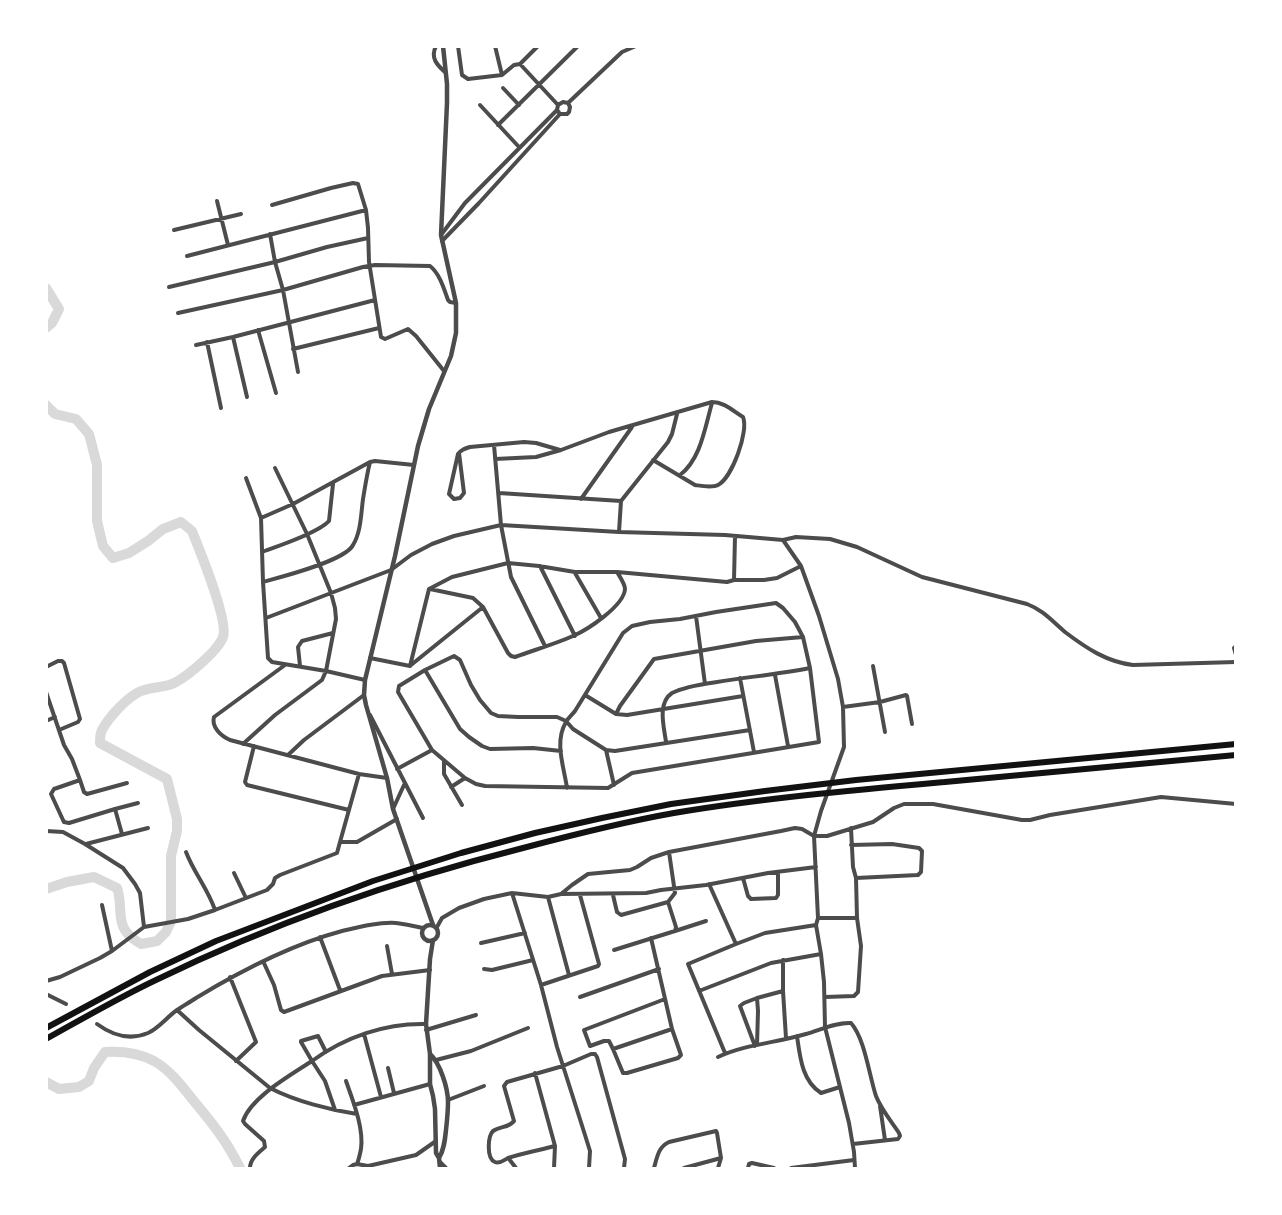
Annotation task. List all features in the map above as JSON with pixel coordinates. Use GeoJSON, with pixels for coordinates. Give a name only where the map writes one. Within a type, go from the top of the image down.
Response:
{"type":"FeatureCollection","features":[{"type":"Feature","properties":{"kind":"highway"},"geometry":{"type":"LineString","coordinates":[[46,1028],[150,972],[216,941],[373,881],[461,853],[535,833],[671,804],[765,791],[856,780],[1236,744]]}},
{"type":"Feature","properties":{"kind":"highway"},"geometry":{"type":"LineString","coordinates":[[46,1039],[155,980],[296,919],[465,862],[594,830],[673,813],[768,800],[1236,755]]}},
{"type":"Feature","properties":{"kind":"street"},"geometry":{"type":"LineString","coordinates":[[440,1168],[436,1153],[434,1096],[430,1084],[430,1054],[426,1027],[433,940],[438,935],[393,809],[387,778],[364,695],[365,680],[418,446],[429,409],[451,356],[456,333],[456,303],[442,238],[447,84],[443,46]]}},
{"type":"Feature","properties":{"kind":"street"},"geometry":{"type":"LineString","coordinates":[[442,238],[479,203],[558,112],[558,105],[520,64],[514,64],[502,75],[466,78],[462,75],[458,46]]}},
{"type":"Feature","properties":{"kind":"street"},"geometry":{"type":"LineString","coordinates":[[495,46],[502,75]]}},
{"type":"Feature","properties":{"kind":"street"},"geometry":{"type":"LineString","coordinates":[[520,64],[537,46]]}},
{"type":"Feature","properties":{"kind":"street"},"geometry":{"type":"LineString","coordinates":[[498,125],[578,46]]}},
{"type":"Feature","properties":{"kind":"street"},"geometry":{"type":"LineString","coordinates":[[558,105],[563,102],[568,103],[622,52],[636,46]]}},
{"type":"Feature","properties":{"kind":"street"},"geometry":{"type":"LineString","coordinates":[[436,47],[433,54],[435,63],[446,73]]}},
{"type":"Feature","properties":{"kind":"street"},"geometry":{"type":"LineString","coordinates":[[503,88],[519,105]]}},
{"type":"Feature","properties":{"kind":"street"},"geometry":{"type":"LineString","coordinates":[[558,112],[564,115],[569,112],[568,103]]}},
{"type":"Feature","properties":{"kind":"street"},"geometry":{"type":"LineString","coordinates":[[480,105],[519,147]]}},
{"type":"Feature","properties":{"kind":"street"},"geometry":{"type":"LineString","coordinates":[[442,238],[465,203],[519,147],[558,112]]}},
{"type":"Feature","properties":{"kind":"street"},"geometry":{"type":"LineString","coordinates":[[272,205],[353,183],[358,184],[366,210],[369,266],[381,337],[385,339],[408,329],[444,371]]}},
{"type":"Feature","properties":{"kind":"street"},"geometry":{"type":"LineString","coordinates":[[217,201],[228,245]]}},
{"type":"Feature","properties":{"kind":"street"},"geometry":{"type":"LineString","coordinates":[[187,256],[366,210]]}},
{"type":"Feature","properties":{"kind":"street"},"geometry":{"type":"LineString","coordinates":[[174,230],[241,214]]}},
{"type":"Feature","properties":{"kind":"street"},"geometry":{"type":"LineString","coordinates":[[270,234],[298,372]]}},
{"type":"Feature","properties":{"kind":"street"},"geometry":{"type":"LineString","coordinates":[[169,287],[368,238]]}},
{"type":"Feature","properties":{"kind":"street"},"geometry":{"type":"LineString","coordinates":[[178,313],[283,290],[369,266],[430,266],[438,275],[450,303],[456,303]]}},
{"type":"Feature","properties":{"kind":"street"},"geometry":{"type":"LineString","coordinates":[[196,345],[375,300]]}},
{"type":"Feature","properties":{"kind":"street"},"geometry":{"type":"LineString","coordinates":[[294,348],[379,328]]}},
{"type":"Feature","properties":{"kind":"street"},"geometry":{"type":"LineString","coordinates":[[258,330],[276,393]]}},
{"type":"Feature","properties":{"kind":"street"},"geometry":{"type":"LineString","coordinates":[[233,337],[247,397]]}},
{"type":"Feature","properties":{"kind":"street"},"geometry":{"type":"LineString","coordinates":[[207,342],[221,408]]}},
{"type":"Feature","properties":{"kind":"street"},"geometry":{"type":"LineString","coordinates":[[680,475],[695,457],[712,402]]}},
{"type":"Feature","properties":{"kind":"street"},"geometry":{"type":"LineString","coordinates":[[495,459],[530,458],[561,450],[609,432],[712,402],[721,403],[743,417],[745,428],[740,448],[731,469],[718,486],[695,485],[653,460]]}},
{"type":"Feature","properties":{"kind":"street"},"geometry":{"type":"LineString","coordinates":[[619,532],[621,501],[668,442],[678,413]]}},
{"type":"Feature","properties":{"kind":"street"},"geometry":{"type":"LineString","coordinates":[[581,499],[633,426]]}},
{"type":"Feature","properties":{"kind":"street"},"geometry":{"type":"LineString","coordinates":[[459,453],[464,493],[457,499],[452,498],[449,494],[450,483],[459,453],[463,449],[528,442],[561,450]]}},
{"type":"Feature","properties":{"kind":"street"},"geometry":{"type":"LineString","coordinates":[[494,445],[501,525],[508,563],[516,587],[545,646]]}},
{"type":"Feature","properties":{"kind":"street"},"geometry":{"type":"LineString","coordinates":[[261,518],[293,504],[370,462],[414,465]]}},
{"type":"Feature","properties":{"kind":"street"},"geometry":{"type":"LineString","coordinates":[[263,582],[320,565],[348,552],[358,531],[370,462]]}},
{"type":"Feature","properties":{"kind":"street"},"geometry":{"type":"LineString","coordinates":[[243,744],[275,715],[322,680],[326,671],[336,615],[331,593],[320,565],[275,468]]}},
{"type":"Feature","properties":{"kind":"street"},"geometry":{"type":"LineString","coordinates":[[246,478],[261,518],[268,658],[270,661],[365,680]]}},
{"type":"Feature","properties":{"kind":"street"},"geometry":{"type":"LineString","coordinates":[[262,552],[325,525],[328,520],[333,483]]}},
{"type":"Feature","properties":{"kind":"street"},"geometry":{"type":"LineString","coordinates":[[499,493],[621,501]]}},
{"type":"Feature","properties":{"kind":"street"},"geometry":{"type":"LineString","coordinates":[[266,618],[391,570],[411,555],[432,544],[454,536],[501,525],[783,540],[796,537],[830,539],[857,547],[922,577],[1038,608],[1080,643],[1107,659],[1119,663],[1133,665],[1236,662]]}},
{"type":"Feature","properties":{"kind":"street"},"geometry":{"type":"LineString","coordinates":[[734,580],[735,536]]}},
{"type":"Feature","properties":{"kind":"street"},"geometry":{"type":"LineString","coordinates":[[783,540],[801,566],[819,616],[838,679],[843,707],[844,747],[814,836],[818,918],[816,925],[825,997],[825,1027],[844,1098],[855,1168]]}},
{"type":"Feature","properties":{"kind":"street"},"geometry":{"type":"LineString","coordinates":[[410,666],[429,589],[453,577],[508,563],[575,572],[617,572],[726,582],[777,578],[801,566]]}},
{"type":"Feature","properties":{"kind":"street"},"geometry":{"type":"LineString","coordinates":[[539,566],[574,636]]}},
{"type":"Feature","properties":{"kind":"street"},"geometry":{"type":"LineString","coordinates":[[575,572],[600,618]]}},
{"type":"Feature","properties":{"kind":"street"},"geometry":{"type":"LineString","coordinates":[[429,589],[473,598],[483,607],[508,653],[515,657],[574,636],[617,606],[623,597],[625,587],[617,572]]}},
{"type":"Feature","properties":{"kind":"street"},"geometry":{"type":"LineString","coordinates":[[567,788],[561,751],[561,734],[566,721],[628,628],[650,622],[770,604],[778,604],[795,622],[803,637],[810,668],[820,740],[818,743],[788,746],[632,773],[608,788],[567,788],[480,786],[465,778],[432,750],[398,692],[399,686],[454,656],[460,660],[471,685],[491,713],[498,716],[557,717],[566,721],[573,729],[606,750],[615,752],[750,730]]}},
{"type":"Feature","properties":{"kind":"street"},"geometry":{"type":"LineString","coordinates":[[410,666],[483,607]]}},
{"type":"Feature","properties":{"kind":"street"},"geometry":{"type":"LineString","coordinates":[[696,616],[705,684]]}},
{"type":"Feature","properties":{"kind":"street"},"geometry":{"type":"LineString","coordinates":[[300,666],[298,647],[302,641],[333,633]]}},
{"type":"Feature","properties":{"kind":"street"},"geometry":{"type":"LineString","coordinates":[[615,714],[654,659],[756,641],[803,637]]}},
{"type":"Feature","properties":{"kind":"street"},"geometry":{"type":"LineString","coordinates":[[1236,646],[1234,648],[1236,655]]}},
{"type":"Feature","properties":{"kind":"street"},"geometry":{"type":"LineString","coordinates":[[370,658],[410,666]]}},
{"type":"Feature","properties":{"kind":"street"},"geometry":{"type":"LineString","coordinates":[[46,667],[58,661],[64,663],[80,719],[59,730]]}},
{"type":"Feature","properties":{"kind":"street"},"geometry":{"type":"LineString","coordinates":[[285,664],[214,717],[213,724],[223,736],[243,744],[359,774],[387,778]]}},
{"type":"Feature","properties":{"kind":"street"},"geometry":{"type":"LineString","coordinates":[[873,666],[885,732]]}},
{"type":"Feature","properties":{"kind":"street"},"geometry":{"type":"LineString","coordinates":[[666,742],[663,709],[668,696],[672,693],[705,684],[810,668]]}},
{"type":"Feature","properties":{"kind":"street"},"geometry":{"type":"LineString","coordinates":[[425,670],[460,729],[482,746],[490,749],[533,748],[561,751]]}},
{"type":"Feature","properties":{"kind":"street"},"geometry":{"type":"LineString","coordinates":[[776,675],[788,746]]}},
{"type":"Feature","properties":{"kind":"street"},"geometry":{"type":"LineString","coordinates":[[740,678],[754,752]]}},
{"type":"Feature","properties":{"kind":"street"},"geometry":{"type":"LineString","coordinates":[[46,692],[84,792],[87,794],[127,783]]}},
{"type":"Feature","properties":{"kind":"street"},"geometry":{"type":"LineString","coordinates":[[585,694],[615,714],[627,715],[743,696]]}},
{"type":"Feature","properties":{"kind":"street"},"geometry":{"type":"LineString","coordinates":[[288,755],[304,740],[364,695]]}},
{"type":"Feature","properties":{"kind":"street"},"geometry":{"type":"LineString","coordinates":[[843,707],[880,702],[906,695],[912,724]]}},
{"type":"Feature","properties":{"kind":"street"},"geometry":{"type":"LineString","coordinates":[[366,705],[423,818]]}},
{"type":"Feature","properties":{"kind":"street"},"geometry":{"type":"LineString","coordinates":[[46,721],[56,717]]}},
{"type":"Feature","properties":{"kind":"street"},"geometry":{"type":"LineString","coordinates":[[254,746],[245,782],[249,786],[350,810]]}},
{"type":"Feature","properties":{"kind":"street"},"geometry":{"type":"LineString","coordinates":[[397,770],[432,750]]}},
{"type":"Feature","properties":{"kind":"street"},"geometry":{"type":"LineString","coordinates":[[606,750],[614,785]]}},
{"type":"Feature","properties":{"kind":"street"},"geometry":{"type":"LineString","coordinates":[[444,760],[443,771],[462,806]]}},
{"type":"Feature","properties":{"kind":"street"},"geometry":{"type":"LineString","coordinates":[[46,981],[76,970],[112,951],[144,927],[188,919],[267,890],[275,878],[280,875],[337,853],[359,774]]}},
{"type":"Feature","properties":{"kind":"street"},"geometry":{"type":"LineString","coordinates":[[451,786],[465,778]]}},
{"type":"Feature","properties":{"kind":"street"},"geometry":{"type":"LineString","coordinates":[[80,780],[54,789],[51,794],[64,822],[69,823],[138,803]]}},
{"type":"Feature","properties":{"kind":"street"},"geometry":{"type":"LineString","coordinates":[[393,809],[405,784]]}},
{"type":"Feature","properties":{"kind":"street"},"geometry":{"type":"LineString","coordinates":[[561,894],[588,874],[630,870],[651,858],[669,852],[795,828],[814,836],[827,836],[873,822],[904,804],[933,804],[1030,820],[1161,797],[1236,804]]}},
{"type":"Feature","properties":{"kind":"street"},"geometry":{"type":"LineString","coordinates":[[115,809],[122,834]]}},
{"type":"Feature","properties":{"kind":"street"},"geometry":{"type":"LineString","coordinates":[[340,842],[357,842],[397,819]]}},
{"type":"Feature","properties":{"kind":"street"},"geometry":{"type":"LineString","coordinates":[[63,832],[69,823]]}},
{"type":"Feature","properties":{"kind":"street"},"geometry":{"type":"LineString","coordinates":[[85,844],[148,828]]}},
{"type":"Feature","properties":{"kind":"street"},"geometry":{"type":"LineString","coordinates":[[825,997],[854,996],[858,992],[861,946],[851,828]]}},
{"type":"Feature","properties":{"kind":"street"},"geometry":{"type":"LineString","coordinates":[[46,831],[63,832],[123,868],[140,893],[144,927]]}},
{"type":"Feature","properties":{"kind":"street"},"geometry":{"type":"LineString","coordinates":[[851,845],[892,844],[919,848],[922,851],[921,872],[918,875],[856,878]]}},
{"type":"Feature","properties":{"kind":"street"},"geometry":{"type":"LineString","coordinates":[[186,852],[210,895],[214,910]]}},
{"type":"Feature","properties":{"kind":"street"},"geometry":{"type":"LineString","coordinates":[[613,895],[617,912],[621,915],[668,902],[675,894],[669,852]]}},
{"type":"Feature","properties":{"kind":"street"},"geometry":{"type":"LineString","coordinates":[[435,926],[442,918],[459,908],[484,899],[512,893],[548,897],[561,894],[646,893],[816,867]]}},
{"type":"Feature","properties":{"kind":"street"},"geometry":{"type":"LineString","coordinates":[[234,873],[246,898]]}},
{"type":"Feature","properties":{"kind":"street"},"geometry":{"type":"LineString","coordinates":[[743,878],[751,899],[776,897],[778,895],[778,873]]}},
{"type":"Feature","properties":{"kind":"street"},"geometry":{"type":"LineString","coordinates":[[709,884],[735,944]]}},
{"type":"Feature","properties":{"kind":"street"},"geometry":{"type":"LineString","coordinates":[[512,893],[590,1151],[589,1168]]}},
{"type":"Feature","properties":{"kind":"street"},"geometry":{"type":"LineString","coordinates":[[541,985],[598,966],[600,963],[580,894]]}},
{"type":"Feature","properties":{"kind":"street"},"geometry":{"type":"LineString","coordinates":[[548,897],[569,975]]}},
{"type":"Feature","properties":{"kind":"street"},"geometry":{"type":"LineString","coordinates":[[668,902],[676,927],[675,931]]}},
{"type":"Feature","properties":{"kind":"street"},"geometry":{"type":"LineString","coordinates":[[102,905],[112,951]]}},
{"type":"Feature","properties":{"kind":"street"},"geometry":{"type":"LineString","coordinates":[[818,918],[858,918]]}},
{"type":"Feature","properties":{"kind":"street"},"geometry":{"type":"LineString","coordinates":[[614,950],[706,921]]}},
{"type":"Feature","properties":{"kind":"street"},"geometry":{"type":"LineString","coordinates":[[96,1024],[114,1034],[148,1033],[177,1010],[230,977],[320,938],[365,926],[387,923],[423,928],[427,925],[435,926]]}},
{"type":"Feature","properties":{"kind":"street"},"geometry":{"type":"LineString","coordinates":[[725,1053],[688,966],[689,963],[765,933],[816,925]]}},
{"type":"Feature","properties":{"kind":"street"},"geometry":{"type":"LineString","coordinates":[[423,928],[423,936],[429,941],[433,940]]}},
{"type":"Feature","properties":{"kind":"street"},"geometry":{"type":"LineString","coordinates":[[481,943],[525,933]]}},
{"type":"Feature","properties":{"kind":"street"},"geometry":{"type":"LineString","coordinates":[[320,938],[340,990]]}},
{"type":"Feature","properties":{"kind":"street"},"geometry":{"type":"LineString","coordinates":[[651,938],[672,1029],[681,1055],[678,1058],[623,1073],[609,1041],[590,1046],[584,1030],[665,999]]}},
{"type":"Feature","properties":{"kind":"street"},"geometry":{"type":"LineString","coordinates":[[387,945],[392,974]]}},
{"type":"Feature","properties":{"kind":"street"},"geometry":{"type":"LineString","coordinates":[[699,991],[771,963],[821,954]]}},
{"type":"Feature","properties":{"kind":"street"},"geometry":{"type":"LineString","coordinates":[[484,969],[492,970],[533,960]]}},
{"type":"Feature","properties":{"kind":"street"},"geometry":{"type":"LineString","coordinates":[[783,960],[786,1038]]}},
{"type":"Feature","properties":{"kind":"street"},"geometry":{"type":"LineString","coordinates":[[263,961],[274,985],[281,1010],[284,1012],[382,976],[430,970]]}},
{"type":"Feature","properties":{"kind":"street"},"geometry":{"type":"LineString","coordinates":[[580,997],[659,969]]}},
{"type":"Feature","properties":{"kind":"street"},"geometry":{"type":"LineString","coordinates":[[230,977],[256,1042],[236,1061]]}},
{"type":"Feature","properties":{"kind":"street"},"geometry":{"type":"LineString","coordinates":[[756,1045],[740,1006],[757,998],[783,991]]}},
{"type":"Feature","properties":{"kind":"street"},"geometry":{"type":"LineString","coordinates":[[46,994],[66,1004]]}},
{"type":"Feature","properties":{"kind":"street"},"geometry":{"type":"LineString","coordinates":[[756,1045],[759,1011],[757,998]]}},
{"type":"Feature","properties":{"kind":"street"},"geometry":{"type":"LineString","coordinates":[[177,1010],[270,1088],[335,1110],[357,1114]]}},
{"type":"Feature","properties":{"kind":"street"},"geometry":{"type":"LineString","coordinates":[[250,1168],[250,1163],[265,1147],[265,1144],[243,1121],[248,1111],[270,1088],[326,1052],[364,1034],[386,1027],[426,1027],[476,1015]]}},
{"type":"Feature","properties":{"kind":"street"},"geometry":{"type":"LineString","coordinates":[[718,1057],[744,1047],[849,1022],[854,1026],[869,1067],[875,1094],[900,1136],[898,1139],[853,1144]]}},
{"type":"Feature","properties":{"kind":"street"},"geometry":{"type":"LineString","coordinates":[[436,1060],[471,1051],[528,1028]]}},
{"type":"Feature","properties":{"kind":"street"},"geometry":{"type":"LineString","coordinates":[[613,1049],[672,1029]]}},
{"type":"Feature","properties":{"kind":"street"},"geometry":{"type":"LineString","coordinates":[[364,1034],[381,1097]]}},
{"type":"Feature","properties":{"kind":"street"},"geometry":{"type":"LineString","coordinates":[[326,1052],[318,1036],[301,1041],[326,1081],[335,1110]]}},
{"type":"Feature","properties":{"kind":"street"},"geometry":{"type":"LineString","coordinates":[[797,1036],[801,1066],[808,1080],[818,1092],[840,1087]]}},
{"type":"Feature","properties":{"kind":"street"},"geometry":{"type":"LineString","coordinates":[[430,1054],[436,1060],[446,1086],[448,1100],[445,1139],[439,1160]]}},
{"type":"Feature","properties":{"kind":"street"},"geometry":{"type":"LineString","coordinates":[[555,1146],[500,1162],[491,1159],[489,1151],[492,1132],[513,1124],[514,1121],[504,1086],[507,1082],[595,1054],[626,1159],[624,1168]]}},
{"type":"Feature","properties":{"kind":"street"},"geometry":{"type":"LineString","coordinates":[[388,1068],[394,1093]]}},
{"type":"Feature","properties":{"kind":"street"},"geometry":{"type":"LineString","coordinates":[[535,1073],[555,1146],[554,1168]]}},
{"type":"Feature","properties":{"kind":"street"},"geometry":{"type":"LineString","coordinates":[[346,1081],[357,1114],[361,1148],[356,1166]]}},
{"type":"Feature","properties":{"kind":"street"},"geometry":{"type":"LineString","coordinates":[[354,1105],[430,1084]]}},
{"type":"Feature","properties":{"kind":"street"},"geometry":{"type":"LineString","coordinates":[[448,1100],[484,1086]]}},
{"type":"Feature","properties":{"kind":"street"},"geometry":{"type":"LineString","coordinates":[[880,1105],[885,1140]]}},
{"type":"Feature","properties":{"kind":"street"},"geometry":{"type":"LineString","coordinates":[[654,1168],[660,1150],[669,1142],[716,1131],[721,1158],[718,1168]]}},
{"type":"Feature","properties":{"kind":"street"},"geometry":{"type":"LineString","coordinates":[[349,1168],[352,1165],[368,1167],[416,1155],[436,1141]]}},
{"type":"Feature","properties":{"kind":"street"},"geometry":{"type":"LineString","coordinates":[[509,1158],[516,1168]]}},
{"type":"Feature","properties":{"kind":"street"},"geometry":{"type":"LineString","coordinates":[[684,1168],[721,1158]]}},
{"type":"Feature","properties":{"kind":"street"},"geometry":{"type":"LineString","coordinates":[[439,1160],[446,1168]]}},
{"type":"Feature","properties":{"kind":"street"},"geometry":{"type":"LineString","coordinates":[[791,1168],[819,1167],[854,1160]]}},
{"type":"Feature","properties":{"kind":"street"},"geometry":{"type":"LineString","coordinates":[[748,1167],[752,1163],[774,1168]]}},
{"type":"Feature","properties":{"kind":"waterway"},"geometry":{"type":"LineString","coordinates":[[46,288],[59,309],[52,323],[46,328]]}},
{"type":"Feature","properties":{"kind":"waterway"},"geometry":{"type":"LineString","coordinates":[[46,405],[55,414],[76,419],[89,434],[97,465],[97,521],[103,546],[113,558],[129,553],[163,529],[181,522],[192,531],[212,585],[224,629],[220,643],[199,665],[183,678],[169,685],[145,690],[132,696],[113,714],[100,735],[100,743],[167,779],[177,819],[177,831],[171,856],[171,921],[166,932],[157,941],[141,944],[133,939],[122,925],[117,888],[94,877],[46,889]]}},
{"type":"Feature","properties":{"kind":"waterway"},"geometry":{"type":"LineString","coordinates":[[46,1082],[59,1089],[79,1087],[89,1081],[94,1068],[105,1052],[130,1053],[148,1058],[165,1069],[180,1084],[219,1133],[240,1168]]}}]}
